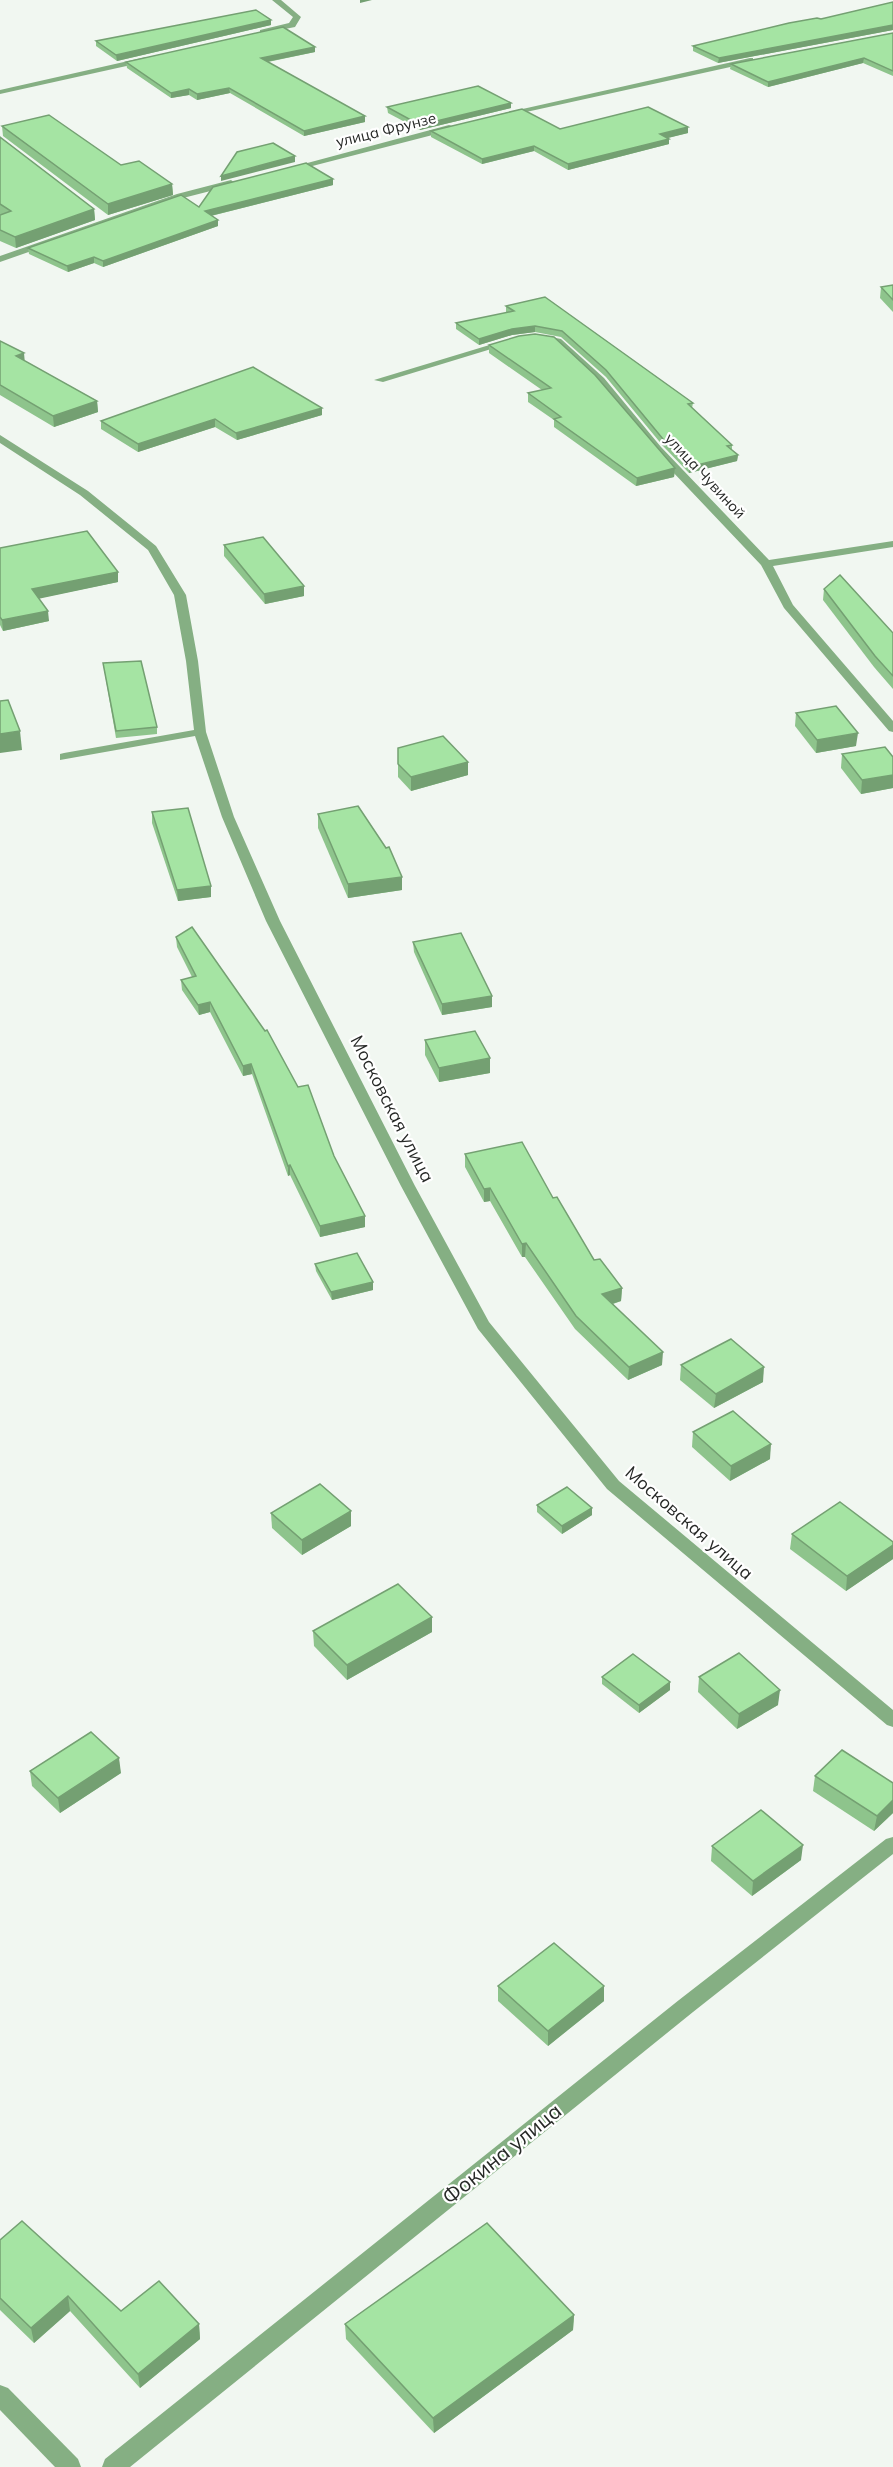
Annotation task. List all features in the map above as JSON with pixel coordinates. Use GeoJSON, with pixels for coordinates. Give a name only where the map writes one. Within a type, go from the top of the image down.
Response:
{"type":"FeatureCollection","features":[{"type":"Feature","properties":{"kind":"street"},"geometry":{"type":"LineString","coordinates":[[254,34],[292,25],[297,17],[276,0]]}},
{"type":"Feature","properties":{"kind":"street"},"geometry":{"type":"LineString","coordinates":[[0,92],[150,57]]}},
{"type":"Feature","properties":{"kind":"street"},"geometry":{"type":"LineString","coordinates":[[499,115],[764,58]]}},
{"type":"Feature","properties":{"kind":"street","name":"улица Фрунзе"},"geometry":{"type":"LineString","coordinates":[[282,170],[453,127]]}},
{"type":"Feature","properties":{"kind":"street"},"geometry":{"type":"LineString","coordinates":[[0,259],[180,196],[237,182]]}},
{"type":"Feature","properties":{"kind":"street"},"geometry":{"type":"LineString","coordinates":[[97,214],[106,221]]}},
{"type":"Feature","properties":{"kind":"street","name":"улица Чувиной"},"geometry":{"type":"LineString","coordinates":[[379,380],[521,339],[548,338],[568,348],[600,380],[657,449],[766,564],[788,606],[893,728]]}},
{"type":"Feature","properties":{"kind":"street","name":"Московская улица"},"geometry":{"type":"LineString","coordinates":[[0,438],[84,493],[152,548],[180,595],[192,661],[200,732],[228,817],[273,921],[408,1186],[483,1325],[613,1485],[893,1720]]}},
{"type":"Feature","properties":{"kind":"street"},"geometry":{"type":"LineString","coordinates":[[766,564],[893,543]]}},
{"type":"Feature","properties":{"kind":"street"},"geometry":{"type":"LineString","coordinates":[[64,757],[200,732]]}},
{"type":"Feature","properties":{"kind":"street","name":"Фокина улица"},"geometry":{"type":"LineString","coordinates":[[113,2467],[686,2006],[893,1844]]}},
{"type":"Feature","properties":{"kind":"street"},"geometry":{"type":"LineString","coordinates":[[0,2395],[70,2467]]}},
{"type":"Feature","properties":{"kind":"building"},"geometry":{"type":"Polygon","coordinates":[[[893,2],[893,25],[719,58],[693,46],[789,23],[821,19],[893,2]]]}},
{"type":"Feature","properties":{"kind":"building"},"geometry":{"type":"Polygon","coordinates":[[[256,10],[271,20],[116,55],[96,41],[256,10]]]}},
{"type":"Feature","properties":{"kind":"building"},"geometry":{"type":"Polygon","coordinates":[[[283,27],[315,47],[261,58],[365,116],[304,131],[229,88],[197,94],[189,89],[171,93],[126,62],[283,27]]]}},
{"type":"Feature","properties":{"kind":"building"},"geometry":{"type":"Polygon","coordinates":[[[893,33],[893,71],[864,58],[768,82],[731,64],[893,33]]]}},
{"type":"Feature","properties":{"kind":"building"},"geometry":{"type":"Polygon","coordinates":[[[478,86],[511,103],[420,125],[387,107],[478,86]]]}},
{"type":"Feature","properties":{"kind":"building"},"geometry":{"type":"Polygon","coordinates":[[[648,107],[688,127],[660,134],[669,139],[568,164],[534,146],[482,159],[431,131],[522,109],[560,129],[648,107]]]}},
{"type":"Feature","properties":{"kind":"building"},"geometry":{"type":"Polygon","coordinates":[[[49,115],[121,165],[139,161],[172,184],[108,204],[2,126],[49,115]]]}},
{"type":"Feature","properties":{"kind":"building"},"geometry":{"type":"Polygon","coordinates":[[[0,137],[94,209],[15,237],[0,230],[0,215],[11,211],[0,204],[0,137]]]}},
{"type":"Feature","properties":{"kind":"building"},"geometry":{"type":"Polygon","coordinates":[[[273,143],[295,156],[221,176],[237,152],[273,143]]]}},
{"type":"Feature","properties":{"kind":"building"},"geometry":{"type":"Polygon","coordinates":[[[306,163],[333,179],[205,211],[218,220],[103,261],[94,257],[67,266],[28,248],[181,195],[199,207],[213,187],[306,163]]]}},
{"type":"Feature","properties":{"kind":"building"},"geometry":{"type":"Polygon","coordinates":[[[893,285],[893,300],[881,287],[893,285]]]}},
{"type":"Feature","properties":{"kind":"building"},"geometry":{"type":"Polygon","coordinates":[[[545,297],[693,403],[688,404],[732,445],[727,446],[738,455],[689,467],[606,370],[562,331],[535,326],[512,329],[479,339],[456,323],[514,311],[506,306],[545,297]]]}},
{"type":"Feature","properties":{"kind":"building"},"geometry":{"type":"Polygon","coordinates":[[[535,334],[554,337],[595,375],[675,468],[637,478],[554,419],[561,417],[528,393],[551,388],[489,345],[535,334]]]}},
{"type":"Feature","properties":{"kind":"building"},"geometry":{"type":"Polygon","coordinates":[[[0,341],[24,353],[16,356],[97,401],[53,416],[0,385],[0,341]]]}},
{"type":"Feature","properties":{"kind":"building"},"geometry":{"type":"Polygon","coordinates":[[[253,367],[322,408],[236,433],[215,419],[138,444],[101,421],[253,367]]]}},
{"type":"Feature","properties":{"kind":"building"},"geometry":{"type":"Polygon","coordinates":[[[87,531],[118,572],[32,589],[48,611],[2,620],[0,617],[0,548],[87,531]]]}},
{"type":"Feature","properties":{"kind":"building"},"geometry":{"type":"Polygon","coordinates":[[[263,537],[304,586],[264,594],[224,545],[263,537]]]}},
{"type":"Feature","properties":{"kind":"building"},"geometry":{"type":"Polygon","coordinates":[[[840,575],[893,633],[893,676],[824,589],[840,575]]]}},
{"type":"Feature","properties":{"kind":"building"},"geometry":{"type":"Polygon","coordinates":[[[141,661],[157,727],[116,731],[103,663],[141,661]]]}},
{"type":"Feature","properties":{"kind":"building"},"geometry":{"type":"Polygon","coordinates":[[[8,700],[20,731],[0,734],[0,701],[8,700]]]}},
{"type":"Feature","properties":{"kind":"building"},"geometry":{"type":"Polygon","coordinates":[[[836,706],[858,733],[817,740],[796,713],[836,706]]]}},
{"type":"Feature","properties":{"kind":"building"},"geometry":{"type":"Polygon","coordinates":[[[443,736],[468,762],[411,777],[398,764],[398,748],[443,736]]]}},
{"type":"Feature","properties":{"kind":"building"},"geometry":{"type":"Polygon","coordinates":[[[885,747],[893,757],[893,775],[862,780],[842,754],[885,747]]]}},
{"type":"Feature","properties":{"kind":"building"},"geometry":{"type":"Polygon","coordinates":[[[358,806],[386,848],[389,847],[402,877],[348,884],[318,814],[358,806]]]}},
{"type":"Feature","properties":{"kind":"building"},"geometry":{"type":"Polygon","coordinates":[[[188,808],[211,886],[177,890],[152,812],[188,808]]]}},
{"type":"Feature","properties":{"kind":"building"},"geometry":{"type":"Polygon","coordinates":[[[192,927],[265,1031],[267,1030],[298,1087],[308,1085],[334,1156],[365,1216],[320,1226],[290,1165],[288,1166],[251,1064],[243,1066],[210,1002],[198,1005],[181,980],[196,976],[176,937],[192,927]]]}},
{"type":"Feature","properties":{"kind":"building"},"geometry":{"type":"Polygon","coordinates":[[[461,933],[492,996],[442,1004],[413,942],[461,933]]]}},
{"type":"Feature","properties":{"kind":"building"},"geometry":{"type":"Polygon","coordinates":[[[475,1031],[490,1058],[439,1068],[425,1040],[475,1031]]]}},
{"type":"Feature","properties":{"kind":"building"},"geometry":{"type":"Polygon","coordinates":[[[522,1142],[553,1198],[557,1197],[594,1260],[600,1259],[622,1288],[602,1294],[663,1352],[629,1367],[576,1316],[526,1243],[522,1244],[490,1188],[484,1189],[465,1154],[522,1142]]]}},
{"type":"Feature","properties":{"kind":"building"},"geometry":{"type":"Polygon","coordinates":[[[357,1253],[373,1282],[331,1292],[315,1264],[357,1253]]]}},
{"type":"Feature","properties":{"kind":"building"},"geometry":{"type":"Polygon","coordinates":[[[731,1339],[764,1367],[716,1394],[681,1365],[731,1339]]]}},
{"type":"Feature","properties":{"kind":"building"},"geometry":{"type":"Polygon","coordinates":[[[733,1411],[771,1444],[731,1466],[693,1432],[733,1411]]]}},
{"type":"Feature","properties":{"kind":"building"},"geometry":{"type":"Polygon","coordinates":[[[320,1484],[351,1511],[302,1540],[271,1513],[320,1484]]]}},
{"type":"Feature","properties":{"kind":"building"},"geometry":{"type":"Polygon","coordinates":[[[567,1487],[592,1508],[562,1526],[537,1505],[567,1487]]]}},
{"type":"Feature","properties":{"kind":"building"},"geometry":{"type":"Polygon","coordinates":[[[840,1502],[893,1542],[893,1545],[847,1576],[792,1534],[840,1502]]]}},
{"type":"Feature","properties":{"kind":"building"},"geometry":{"type":"Polygon","coordinates":[[[398,1584],[432,1617],[347,1665],[313,1631],[398,1584]]]}},
{"type":"Feature","properties":{"kind":"building"},"geometry":{"type":"Polygon","coordinates":[[[739,1653],[780,1690],[739,1714],[699,1677],[739,1653]]]}},
{"type":"Feature","properties":{"kind":"building"},"geometry":{"type":"Polygon","coordinates":[[[633,1654],[670,1682],[639,1705],[602,1677],[633,1654]]]}},
{"type":"Feature","properties":{"kind":"building"},"geometry":{"type":"Polygon","coordinates":[[[91,1732],[119,1758],[58,1798],[30,1771],[91,1732]]]}},
{"type":"Feature","properties":{"kind":"building"},"geometry":{"type":"Polygon","coordinates":[[[842,1750],[893,1783],[893,1800],[877,1816],[815,1776],[842,1750]]]}},
{"type":"Feature","properties":{"kind":"building"},"geometry":{"type":"Polygon","coordinates":[[[761,1810],[803,1845],[753,1881],[712,1846],[761,1810]]]}},
{"type":"Feature","properties":{"kind":"building"},"geometry":{"type":"Polygon","coordinates":[[[554,1943],[604,1986],[548,2031],[498,1986],[554,1943]]]}},
{"type":"Feature","properties":{"kind":"building"},"geometry":{"type":"Polygon","coordinates":[[[22,2221],[121,2311],[159,2281],[199,2324],[138,2374],[68,2296],[31,2328],[0,2298],[0,2240],[22,2221]]]}},
{"type":"Feature","properties":{"kind":"building"},"geometry":{"type":"Polygon","coordinates":[[[487,2223],[574,2315],[433,2418],[345,2324],[487,2223]]]}}]}
